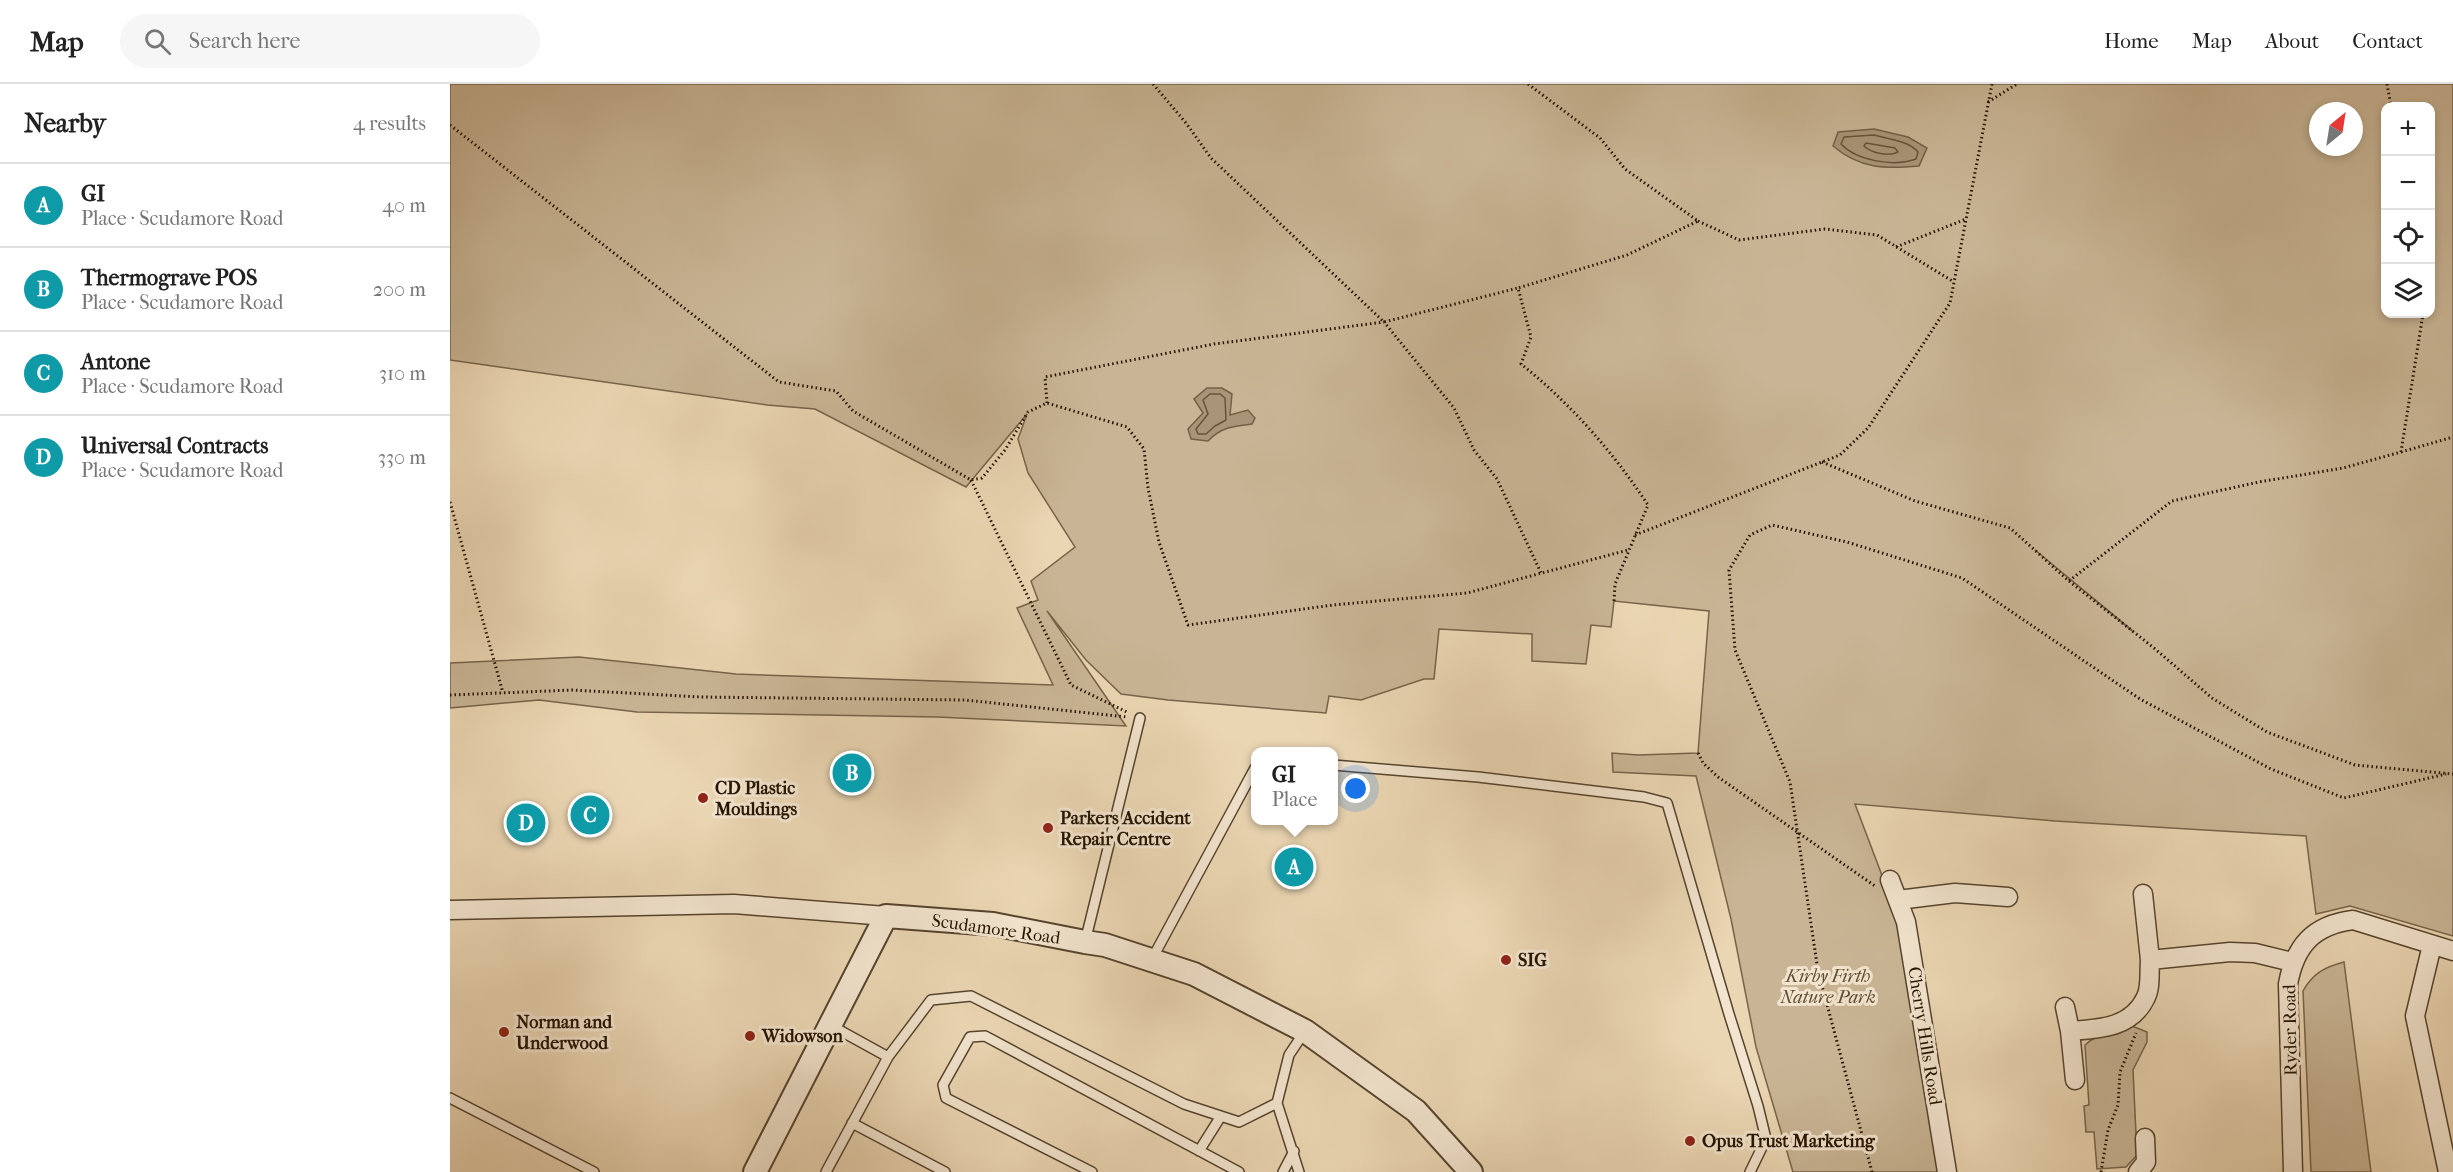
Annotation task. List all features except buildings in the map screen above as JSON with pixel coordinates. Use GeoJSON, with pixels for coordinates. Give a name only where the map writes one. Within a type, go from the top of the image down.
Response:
{"type":"FeatureCollection","features":[{"type":"Feature","properties":{"kind":"street"},"geometry":{"type":"LineString","coordinates":[[1894,889],[2008,897]]}},
{"type":"Feature","properties":{"kind":"street","name":"Cherry Hills Road"},"geometry":{"type":"LineString","coordinates":[[1894,889],[1906,922],[1947,1172]]}},
{"type":"Feature","properties":{"kind":"street"},"geometry":{"type":"LineString","coordinates":[[2070,1030],[2103,1028],[2122,1023],[2132,1015],[2147,996],[2150,960],[2143,894]]}},
{"type":"Feature","properties":{"kind":"street","name":"Scudamore Road"},"geometry":{"type":"LineString","coordinates":[[450,910],[734,904],[993,924],[1105,945],[1194,974],[1305,1031],[1416,1111],[1471,1172]]}},
{"type":"Feature","properties":{"kind":"street"},"geometry":{"type":"LineString","coordinates":[[755,1172],[886,916]]}},
{"type":"Feature","properties":{"kind":"street","name":"Ryder Road"},"geometry":{"type":"LineString","coordinates":[[2293,1172],[2288,984],[2292,962],[2311,936],[2338,922],[2353,920],[2453,951]]}},
{"type":"Feature","properties":{"kind":"street"},"geometry":{"type":"LineString","coordinates":[[2432,945],[2415,1017],[2448,1172]]}},
{"type":"Feature","properties":{"kind":"street"},"geometry":{"type":"LineString","coordinates":[[2150,960],[2230,952],[2255,953],[2292,962]]}},
{"type":"Feature","properties":{"kind":"street"},"geometry":{"type":"LineString","coordinates":[[2065,1007],[2070,1030],[2075,1080]]}},
{"type":"Feature","properties":{"kind":"street"},"geometry":{"type":"LineString","coordinates":[[2138,1172],[2146,1162],[2145,1138]]}},
{"type":"Feature","properties":{"kind":"lane"},"geometry":{"type":"LineString","coordinates":[[1085,942],[1140,718]]}},
{"type":"Feature","properties":{"kind":"lane"},"geometry":{"type":"LineString","coordinates":[[1338,765],[1478,777],[1644,797],[1667,803],[1766,1139],[1750,1172]]}},
{"type":"Feature","properties":{"kind":"lane"},"geometry":{"type":"LineString","coordinates":[[1151,960],[1251,775]]}},
{"type":"Feature","properties":{"kind":"lane"},"geometry":{"type":"LineString","coordinates":[[826,1172],[888,1057],[931,1000],[971,996],[1184,1104],[1239,1122],[1277,1103]]}},
{"type":"Feature","properties":{"kind":"lane"},"geometry":{"type":"LineString","coordinates":[[830,1025],[888,1057]]}},
{"type":"Feature","properties":{"kind":"lane"},"geometry":{"type":"LineString","coordinates":[[1299,1172],[1277,1103],[1289,1055],[1305,1031]]}},
{"type":"Feature","properties":{"kind":"lane"},"geometry":{"type":"LineString","coordinates":[[1092,1172],[946,1098],[943,1085],[970,1037],[985,1036],[1239,1172]]}},
{"type":"Feature","properties":{"kind":"lane"},"geometry":{"type":"LineString","coordinates":[[450,1098],[594,1172]]}},
{"type":"Feature","properties":{"kind":"lane"},"geometry":{"type":"LineString","coordinates":[[1199,1151],[1221,1116]]}},
{"type":"Feature","properties":{"kind":"lane"},"geometry":{"type":"LineString","coordinates":[[852,1123],[945,1172]]}},
{"type":"Feature","properties":{"kind":"lane"},"geometry":{"type":"LineString","coordinates":[[1283,1172],[1294,1151]]}},
{"type":"Feature","properties":{"kind":"path"},"geometry":{"type":"LineString","coordinates":[[1153,84],[1186,123],[1211,158],[1384,322],[1454,408],[1474,450],[1497,479],[1542,573]]}},
{"type":"Feature","properties":{"kind":"path"},"geometry":{"type":"LineString","coordinates":[[1528,84],[1600,138],[1625,169],[1698,220],[1739,240],[1825,229],[1877,235],[1954,282]]}},
{"type":"Feature","properties":{"kind":"path"},"geometry":{"type":"LineString","coordinates":[[1634,535],[1840,455],[1868,428],[1950,303],[1992,84]]}},
{"type":"Feature","properties":{"kind":"path"},"geometry":{"type":"LineString","coordinates":[[1988,102],[2017,84]]}},
{"type":"Feature","properties":{"kind":"path"},"geometry":{"type":"LineString","coordinates":[[2387,84],[2390,102]]}},
{"type":"Feature","properties":{"kind":"path"},"geometry":{"type":"LineString","coordinates":[[450,125],[779,382],[836,391],[853,411],[971,480],[1071,685],[1140,718]]}},
{"type":"Feature","properties":{"kind":"path"},"geometry":{"type":"LineString","coordinates":[[1896,247],[1966,219]]}},
{"type":"Feature","properties":{"kind":"path"},"geometry":{"type":"LineString","coordinates":[[1047,403],[1045,377],[1214,344],[1384,322],[1518,288],[1627,255],[1698,220]]}},
{"type":"Feature","properties":{"kind":"path"},"geometry":{"type":"LineString","coordinates":[[1518,288],[1531,337],[1521,364],[1554,391],[1592,432],[1622,466],[1648,505],[1615,584],[1614,601]]}},
{"type":"Feature","properties":{"kind":"path"},"geometry":{"type":"LineString","coordinates":[[2401,452],[2422,318]]}},
{"type":"Feature","properties":{"kind":"path"},"geometry":{"type":"LineString","coordinates":[[971,480],[982,478],[1005,450],[1028,412],[1047,403],[1127,427],[1144,449],[1148,488],[1159,542],[1188,625],[1333,605],[1467,593],[1628,550]]}},
{"type":"Feature","properties":{"kind":"path"},"geometry":{"type":"LineString","coordinates":[[2069,581],[2172,501],[2259,482],[2343,468],[2453,437]]}},
{"type":"Feature","properties":{"kind":"path"},"geometry":{"type":"LineString","coordinates":[[1821,462],[1915,501],[2010,528],[2069,581],[2154,648],[2212,698],[2266,732],[2355,765],[2453,774]]}},
{"type":"Feature","properties":{"kind":"path"},"geometry":{"type":"LineString","coordinates":[[450,502],[503,693]]}},
{"type":"Feature","properties":{"kind":"path"},"geometry":{"type":"LineString","coordinates":[[1872,1172],[1818,971],[1790,782],[1735,650],[1729,570],[1750,535],[1772,525],[1847,542],[1962,578],[2140,699],[2271,770],[2344,798],[2446,774]]}},
{"type":"Feature","properties":{"kind":"path"},"geometry":{"type":"LineString","coordinates":[[450,695],[573,690],[701,697],[965,700],[1140,718]]}},
{"type":"Feature","properties":{"kind":"path"},"geometry":{"type":"LineString","coordinates":[[1698,753],[1703,763],[1718,777],[1798,834],[1881,890],[1894,889]]}},
{"type":"Feature","properties":{"kind":"path"},"geometry":{"type":"LineString","coordinates":[[2101,1172],[2108,1130],[2118,1105],[2120,1072],[2136,1031],[2132,1015]]}},
{"type":"Feature","properties":{"kind":"green space","name":"Kirby Firth Nature Park"},"geometry":{"type":"Polygon","coordinates":[[[450,84],[2453,84],[2453,936],[2350,906],[2316,914],[2306,836],[2055,821],[1855,804],[1900,923],[1940,1172],[1793,1172],[1756,1047],[1731,919],[1696,776],[1613,772],[1612,753],[1638,755],[1698,753],[1709,611],[1614,601],[1611,627],[1591,625],[1586,664],[1532,661],[1532,634],[1439,629],[1434,679],[1424,679],[1361,700],[1329,696],[1326,713],[1121,694],[1086,660],[1047,611],[1126,726],[937,717],[637,712],[539,700],[450,708],[450,663],[579,657],[736,674],[1053,685],[1017,608],[1038,600],[1031,581],[1075,547],[1028,473],[1018,439],[1027,414],[966,487],[815,409],[767,405],[450,360],[450,84]],[[2035,550],[2132,631],[2132,630],[2035,550]]]}},
{"type":"Feature","properties":{"kind":"green space"},"geometry":{"type":"Polygon","coordinates":[[[2344,962],[2371,1172],[2311,1172],[2303,991],[2320,972],[2344,962]]]}},
{"type":"Feature","properties":{"kind":"green space"},"geometry":{"type":"Polygon","coordinates":[[[2132,1026],[2147,1032],[2147,1042],[2133,1070],[2137,1155],[2126,1167],[2097,1169],[2094,1132],[2086,1132],[2084,1106],[2089,1105],[2085,1045],[2091,1040],[2120,1033],[2132,1026]]]}},
{"type":"Feature","properties":{"kind":"water"},"geometry":{"type":"Polygon","coordinates":[[[1874,129],[1908,137],[1927,148],[1919,166],[1873,166],[1843,154],[1833,146],[1838,132],[1874,129]]]}},
{"type":"Feature","properties":{"kind":"water"},"geometry":{"type":"Polygon","coordinates":[[[1207,388],[1222,388],[1232,394],[1230,415],[1248,410],[1255,418],[1252,424],[1223,430],[1208,441],[1191,439],[1188,429],[1203,413],[1194,399],[1207,388]]]}},
{"type":"Feature","properties":{"kind":"place","name":"Thermograve POS"},"geometry":{"type":"Point","coordinates":[852,773]}},
{"type":"Feature","properties":{"kind":"place","name":"CD Plastic Mouldings"},"geometry":{"type":"Point","coordinates":[703,798]}},
{"type":"Feature","properties":{"kind":"place","name":"Antone"},"geometry":{"type":"Point","coordinates":[590,815]}},
{"type":"Feature","properties":{"kind":"place","name":"Universal Contracts"},"geometry":{"type":"Point","coordinates":[526,823]}},
{"type":"Feature","properties":{"kind":"place","name":"Parkers Accident Repair Centre"},"geometry":{"type":"Point","coordinates":[1048,828]}},
{"type":"Feature","properties":{"kind":"place","name":"GI"},"geometry":{"type":"Point","coordinates":[1294,867]}},
{"type":"Feature","properties":{"kind":"place","name":"SIG"},"geometry":{"type":"Point","coordinates":[1506,960]}},
{"type":"Feature","properties":{"kind":"place","name":"Norman and Underwood"},"geometry":{"type":"Point","coordinates":[504,1032]}},
{"type":"Feature","properties":{"kind":"place","name":"Widowson"},"geometry":{"type":"Point","coordinates":[750,1036]}},
{"type":"Feature","properties":{"kind":"place","name":"Opus Trust Marketing"},"geometry":{"type":"Point","coordinates":[1690,1141]}}]}
